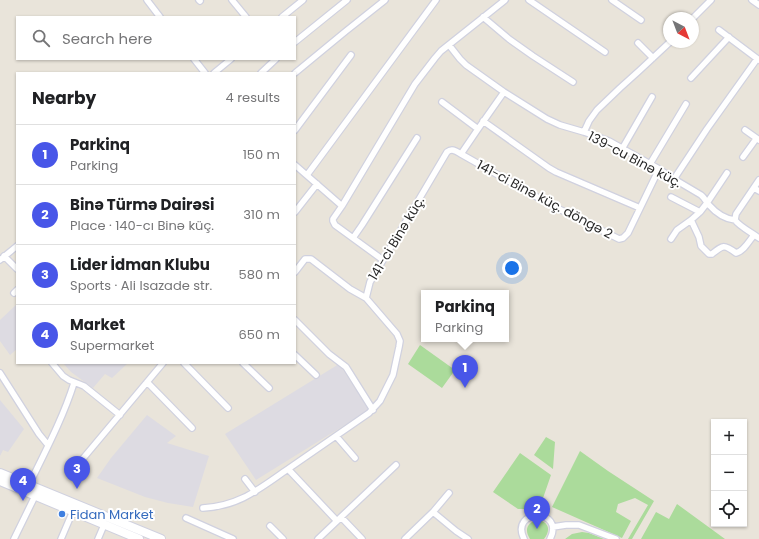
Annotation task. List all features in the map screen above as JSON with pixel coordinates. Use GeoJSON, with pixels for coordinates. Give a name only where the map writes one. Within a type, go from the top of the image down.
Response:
{"type":"FeatureCollection","features":[{"type":"Feature","properties":{"kind":"main road"},"geometry":{"type":"LineString","coordinates":[[0,473],[27,488],[161,539]]}},
{"type":"Feature","properties":{"kind":"main road"},"geometry":{"type":"LineString","coordinates":[[0,481],[27,488]]}},
{"type":"Feature","properties":{"kind":"main road"},"geometry":{"type":"LineString","coordinates":[[37,492],[73,511],[139,539]]}},
{"type":"Feature","properties":{"kind":"street"},"geometry":{"type":"LineString","coordinates":[[146,0],[159,16]]}},
{"type":"Feature","properties":{"kind":"street"},"geometry":{"type":"LineString","coordinates":[[232,0],[245,16]]}},
{"type":"Feature","properties":{"kind":"street"},"geometry":{"type":"LineString","coordinates":[[283,16],[303,0]]}},
{"type":"Feature","properties":{"kind":"street"},"geometry":{"type":"LineString","coordinates":[[296,41],[347,0]]}},
{"type":"Feature","properties":{"kind":"street"},"geometry":{"type":"LineString","coordinates":[[296,72],[385,0]]}},
{"type":"Feature","properties":{"kind":"street"},"geometry":{"type":"LineString","coordinates":[[307,175],[436,0]]}},
{"type":"Feature","properties":{"kind":"street"},"geometry":{"type":"LineString","coordinates":[[383,260],[336,225],[333,220],[415,84],[435,58],[505,0]]}},
{"type":"Feature","properties":{"kind":"street"},"geometry":{"type":"LineString","coordinates":[[529,0],[606,52]]}},
{"type":"Feature","properties":{"kind":"street"},"geometry":{"type":"LineString","coordinates":[[612,0],[641,20]]}},
{"type":"Feature","properties":{"kind":"street"},"geometry":{"type":"LineString","coordinates":[[699,12],[711,0]]}},
{"type":"Feature","properties":{"kind":"street"},"geometry":{"type":"LineString","coordinates":[[752,0],[759,5]]}},
{"type":"Feature","properties":{"kind":"street"},"geometry":{"type":"LineString","coordinates":[[483,17],[509,39],[573,82]]}},
{"type":"Feature","properties":{"kind":"street"},"geometry":{"type":"LineString","coordinates":[[674,179],[707,129],[758,59],[719,30]]}},
{"type":"Feature","properties":{"kind":"street"},"geometry":{"type":"LineString","coordinates":[[691,78],[729,37]]}},
{"type":"Feature","properties":{"kind":"street"},"geometry":{"type":"LineString","coordinates":[[638,43],[653,58]]}},
{"type":"Feature","properties":{"kind":"street","name":"139-cu Binə küç."},"geometry":{"type":"LineString","coordinates":[[449,45],[466,65],[504,92],[553,122],[604,140],[659,169],[704,197],[707,203],[726,219],[735,220],[737,224],[757,236]]}},
{"type":"Feature","properties":{"kind":"street"},"geometry":{"type":"LineString","coordinates":[[584,132],[589,121],[597,110],[664,48]]}},
{"type":"Feature","properties":{"kind":"street"},"geometry":{"type":"LineString","coordinates":[[296,129],[351,56]]}},
{"type":"Feature","properties":{"kind":"street"},"geometry":{"type":"LineString","coordinates":[[195,60],[204,72]]}},
{"type":"Feature","properties":{"kind":"street"},"geometry":{"type":"LineString","coordinates":[[215,72],[230,60]]}},
{"type":"Feature","properties":{"kind":"street"},"geometry":{"type":"LineString","coordinates":[[262,72],[275,60]]}},
{"type":"Feature","properties":{"kind":"street"},"geometry":{"type":"LineString","coordinates":[[461,154],[504,92]]}},
{"type":"Feature","properties":{"kind":"street"},"geometry":{"type":"LineString","coordinates":[[622,149],[652,97]]}},
{"type":"Feature","properties":{"kind":"street"},"geometry":{"type":"LineString","coordinates":[[442,102],[478,128]]}},
{"type":"Feature","properties":{"kind":"street"},"geometry":{"type":"LineString","coordinates":[[650,164],[686,104]]}},
{"type":"Feature","properties":{"kind":"street"},"geometry":{"type":"LineString","coordinates":[[483,121],[556,172],[640,208]]}},
{"type":"Feature","properties":{"kind":"street"},"geometry":{"type":"LineString","coordinates":[[743,157],[758,139],[745,130]]}},
{"type":"Feature","properties":{"kind":"street"},"geometry":{"type":"LineString","coordinates":[[353,238],[417,138]]}},
{"type":"Feature","properties":{"kind":"street","name":"141-ci Binə küç."},"geometry":{"type":"LineString","coordinates":[[204,508],[215,508],[239,501],[255,492],[373,410],[380,401],[393,375],[400,341],[397,334],[366,298],[370,282],[447,152],[454,150],[461,154]]}},
{"type":"Feature","properties":{"kind":"street","name":"141-ci Binə küç. döngə 2"},"geometry":{"type":"LineString","coordinates":[[461,154],[551,205],[619,239],[624,238],[628,233],[659,169]]}},
{"type":"Feature","properties":{"kind":"street"},"geometry":{"type":"LineString","coordinates":[[296,166],[342,206]]}},
{"type":"Feature","properties":{"kind":"street"},"geometry":{"type":"LineString","coordinates":[[671,239],[677,230],[700,212],[727,173]]}},
{"type":"Feature","properties":{"kind":"street"},"geometry":{"type":"LineString","coordinates":[[735,220],[736,214],[756,190],[759,180]]}},
{"type":"Feature","properties":{"kind":"street"},"geometry":{"type":"LineString","coordinates":[[296,211],[317,184]]}},
{"type":"Feature","properties":{"kind":"street"},"geometry":{"type":"LineString","coordinates":[[671,197],[700,212]]}},
{"type":"Feature","properties":{"kind":"street"},"geometry":{"type":"LineString","coordinates":[[691,220],[699,237],[701,246],[709,254],[712,254],[724,246],[736,253],[740,252],[757,236]]}},
{"type":"Feature","properties":{"kind":"street"},"geometry":{"type":"LineString","coordinates":[[16,247],[2,258],[16,268]]}},
{"type":"Feature","properties":{"kind":"street"},"geometry":{"type":"LineString","coordinates":[[296,271],[305,260],[311,259],[350,290],[366,298]]}},
{"type":"Feature","properties":{"kind":"street"},"geometry":{"type":"LineString","coordinates":[[296,321],[329,354],[346,367],[373,410]]}},
{"type":"Feature","properties":{"kind":"street"},"geometry":{"type":"LineString","coordinates":[[296,356],[316,375]]}},
{"type":"Feature","properties":{"kind":"street"},"geometry":{"type":"LineString","coordinates":[[53,364],[63,376],[87,389],[120,415]]}},
{"type":"Feature","properties":{"kind":"street"},"geometry":{"type":"LineString","coordinates":[[75,468],[162,364]]}},
{"type":"Feature","properties":{"kind":"street"},"geometry":{"type":"LineString","coordinates":[[185,364],[228,408]]}},
{"type":"Feature","properties":{"kind":"street"},"geometry":{"type":"LineString","coordinates":[[244,364],[269,388]]}},
{"type":"Feature","properties":{"kind":"street"},"geometry":{"type":"LineString","coordinates":[[0,373],[39,434],[48,445]]}},
{"type":"Feature","properties":{"kind":"street"},"geometry":{"type":"LineString","coordinates":[[147,382],[192,428]]}},
{"type":"Feature","properties":{"kind":"street"},"geometry":{"type":"LineString","coordinates":[[27,488],[66,406],[74,383]]}},
{"type":"Feature","properties":{"kind":"street"},"geometry":{"type":"LineString","coordinates":[[336,436],[355,458]]}},
{"type":"Feature","properties":{"kind":"street"},"geometry":{"type":"LineString","coordinates":[[318,539],[396,465]]}},
{"type":"Feature","properties":{"kind":"street"},"geometry":{"type":"LineString","coordinates":[[288,469],[339,519],[362,539]]}},
{"type":"Feature","properties":{"kind":"street"},"geometry":{"type":"LineString","coordinates":[[245,479],[255,492]]}},
{"type":"Feature","properties":{"kind":"street"},"geometry":{"type":"LineString","coordinates":[[14,539],[37,492]]}},
{"type":"Feature","properties":{"kind":"street"},"geometry":{"type":"LineString","coordinates":[[405,539],[450,494]]}},
{"type":"Feature","properties":{"kind":"street"},"geometry":{"type":"LineString","coordinates":[[62,539],[73,511]]}},
{"type":"Feature","properties":{"kind":"street"},"geometry":{"type":"LineString","coordinates":[[433,512],[468,539]]}},
{"type":"Feature","properties":{"kind":"street"},"geometry":{"type":"LineString","coordinates":[[524,539],[522,532],[526,520],[532,516],[538,515],[545,517],[550,521],[553,527],[553,534],[550,539]]}},
{"type":"Feature","properties":{"kind":"street"},"geometry":{"type":"LineString","coordinates":[[186,518],[233,539]]}},
{"type":"Feature","properties":{"kind":"street"},"geometry":{"type":"LineString","coordinates":[[553,527],[573,524],[580,525],[616,539]]}},
{"type":"Feature","properties":{"kind":"street"},"geometry":{"type":"LineString","coordinates":[[98,539],[104,525]]}},
{"type":"Feature","properties":{"kind":"street"},"geometry":{"type":"LineString","coordinates":[[270,526],[282,539]]}},
{"type":"Feature","properties":{"kind":"shaded area"},"geometry":{"type":"Polygon","coordinates":[[[16,305],[16,350],[10,355],[0,341],[0,320],[16,305]]]}},
{"type":"Feature","properties":{"kind":"shaded area"},"geometry":{"type":"Polygon","coordinates":[[[64,364],[127,364],[112,378],[105,374],[93,388],[71,372],[64,364]]]}},
{"type":"Feature","properties":{"kind":"shaded area"},"geometry":{"type":"Polygon","coordinates":[[[339,364],[369,410],[256,480],[225,434],[339,364]]]}},
{"type":"Feature","properties":{"kind":"shaded area"},"geometry":{"type":"Polygon","coordinates":[[[0,400],[24,429],[8,452],[3,450],[0,456],[0,400]]]}},
{"type":"Feature","properties":{"kind":"shaded area"},"geometry":{"type":"Polygon","coordinates":[[[147,415],[176,436],[167,443],[209,456],[193,507],[145,497],[97,478],[111,458],[147,415]]]}},
{"type":"Feature","properties":{"kind":"green space"},"geometry":{"type":"Polygon","coordinates":[[[420,345],[455,370],[442,388],[408,364],[420,345]]]}},
{"type":"Feature","properties":{"kind":"green space"},"geometry":{"type":"Polygon","coordinates":[[[546,437],[555,442],[553,469],[534,455],[546,437]]]}},
{"type":"Feature","properties":{"kind":"green space"},"geometry":{"type":"Polygon","coordinates":[[[580,451],[654,501],[632,539],[628,539],[648,505],[635,498],[618,504],[616,512],[631,521],[622,538],[552,507],[580,451]]]}},
{"type":"Feature","properties":{"kind":"green space"},"geometry":{"type":"Polygon","coordinates":[[[520,453],[551,475],[542,501],[537,506],[526,509],[518,509],[493,492],[520,453]]]}},
{"type":"Feature","properties":{"kind":"green space"},"geometry":{"type":"Polygon","coordinates":[[[677,504],[725,539],[641,539],[656,512],[669,519],[677,504]]]}},
{"type":"Feature","properties":{"kind":"green space"},"geometry":{"type":"Polygon","coordinates":[[[538,520],[547,525],[548,533],[544,539],[530,539],[527,533],[528,527],[531,523],[538,520]]]}},
{"type":"Feature","properties":{"kind":"green space"},"geometry":{"type":"Polygon","coordinates":[[[582,532],[604,539],[565,539],[572,534],[582,532]]]}},
{"type":"Feature","properties":{"kind":"place","name":"Parkinq"},"geometry":{"type":"Point","coordinates":[465,388]}},
{"type":"Feature","properties":{"kind":"place","name":"Lider İdman Klubu"},"geometry":{"type":"Point","coordinates":[77,489]}},
{"type":"Feature","properties":{"kind":"place","name":"Market"},"geometry":{"type":"Point","coordinates":[23,501]}},
{"type":"Feature","properties":{"kind":"place","name":"Fidan Market"},"geometry":{"type":"Point","coordinates":[62,514]}},
{"type":"Feature","properties":{"kind":"place","name":"Binə Türmə Dairəsi"},"geometry":{"type":"Point","coordinates":[537,529]}}]}
